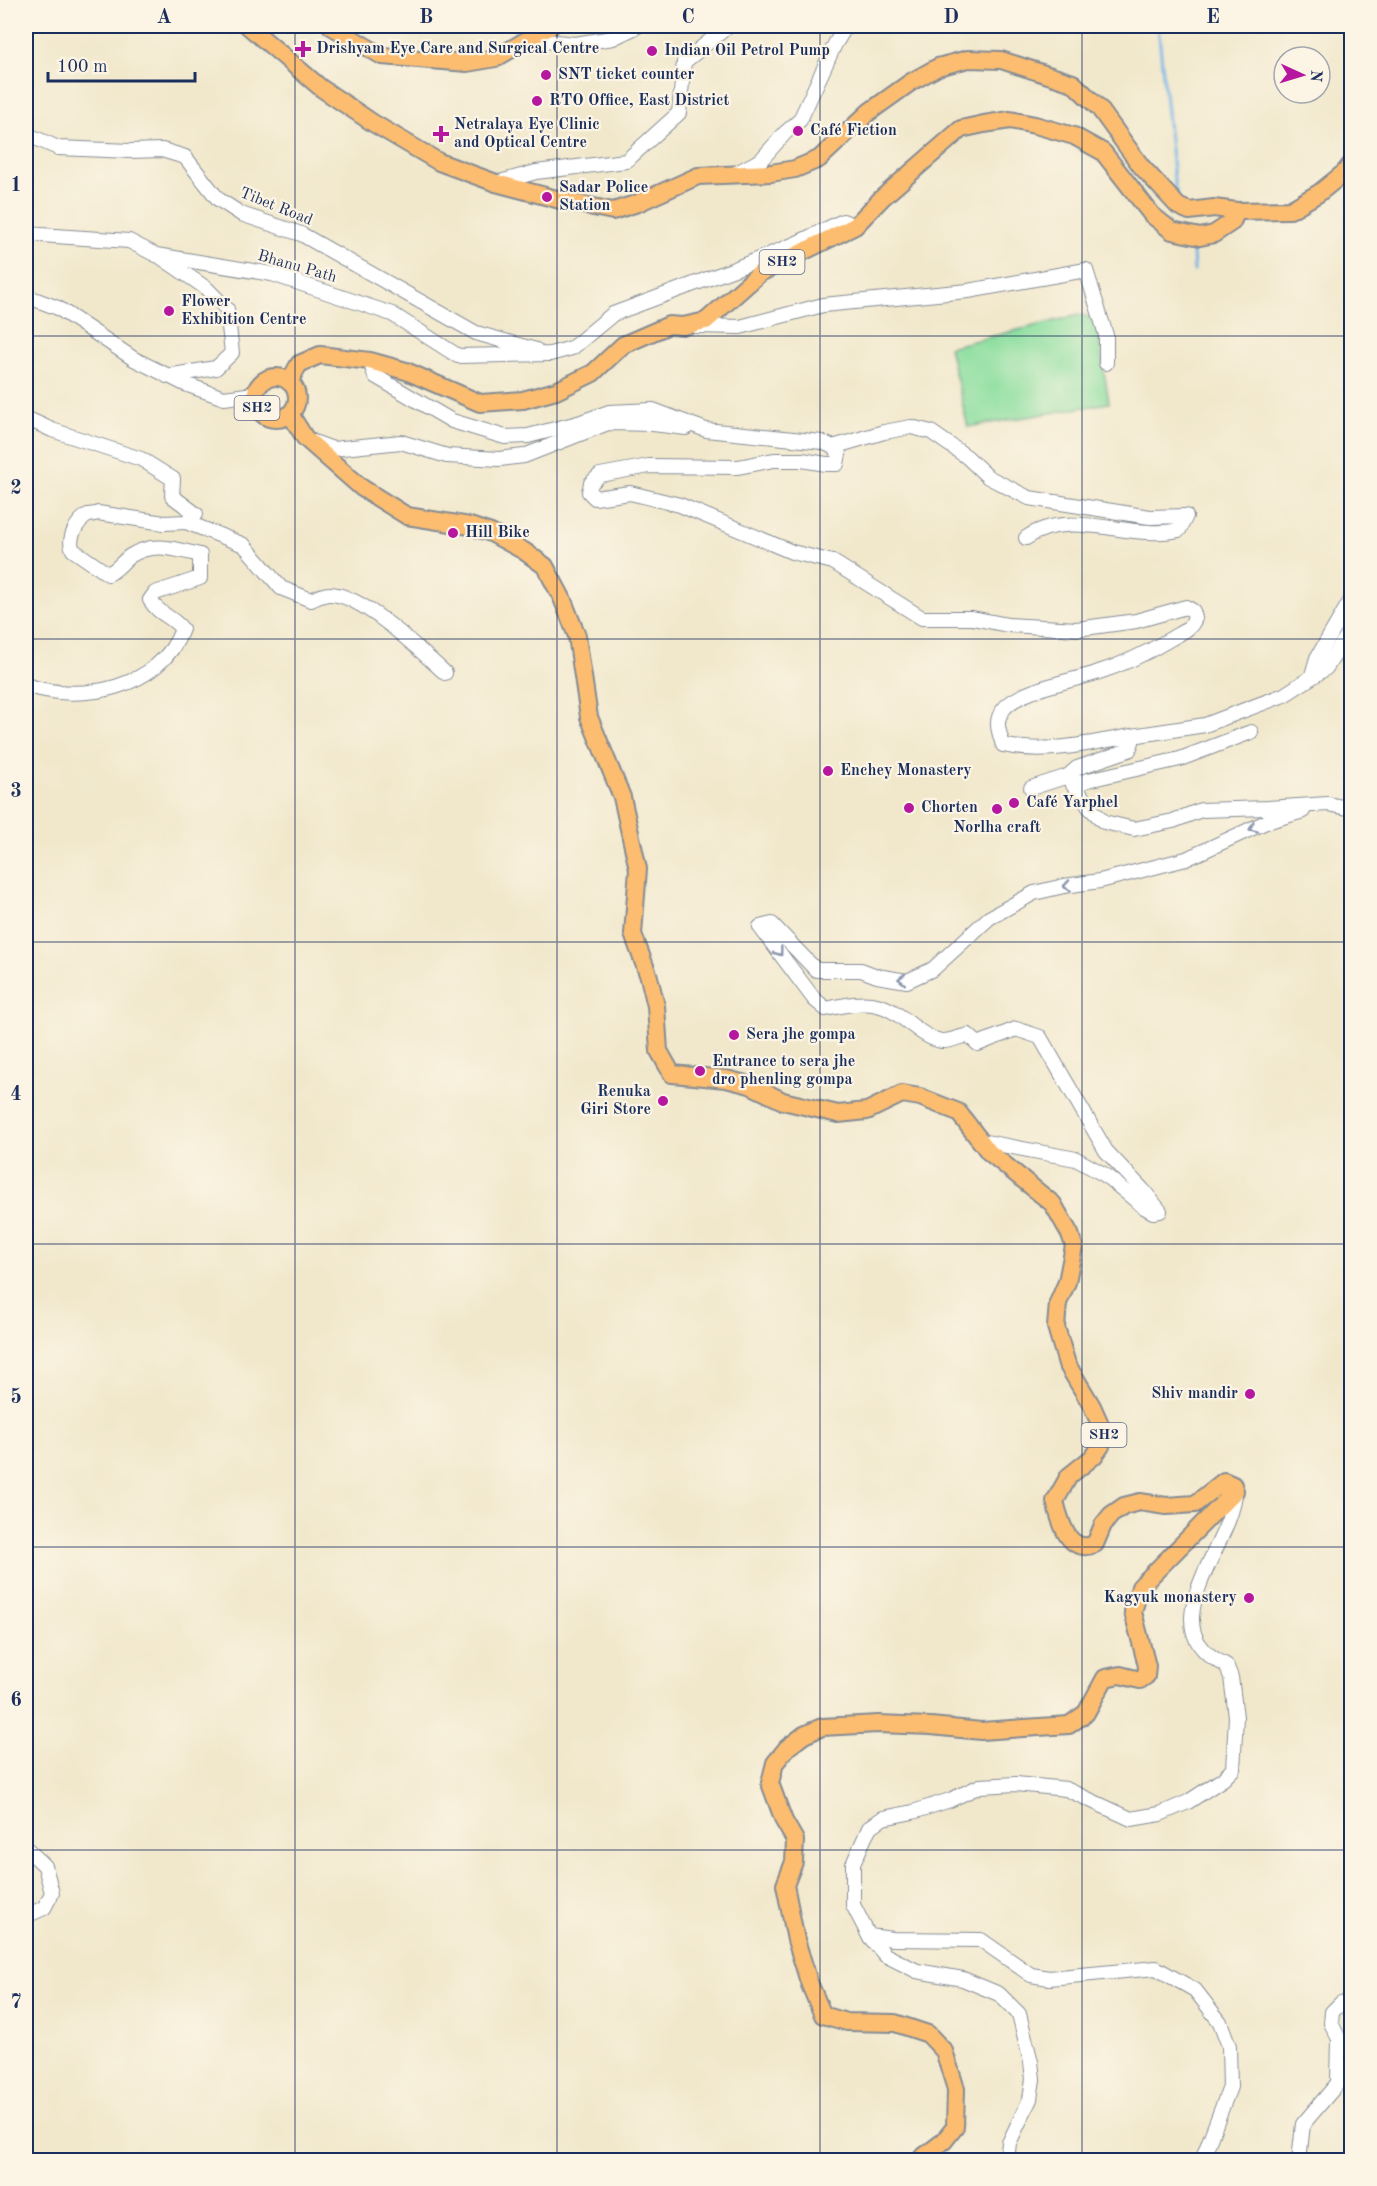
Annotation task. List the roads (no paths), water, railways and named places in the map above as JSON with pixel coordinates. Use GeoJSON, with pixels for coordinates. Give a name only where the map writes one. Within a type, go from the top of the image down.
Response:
{"type":"FeatureCollection","features":[{"type":"Feature","properties":{"kind":"main road"},"geometry":{"type":"LineString","coordinates":[[248,26],[321,88],[373,123],[439,162],[495,183],[614,211],[638,203],[698,176],[767,173],[795,169],[819,159],[869,112],[910,82],[938,67],[968,59],[1001,60],[1073,83],[1099,108],[1141,166],[1178,206],[1189,211],[1214,208],[1237,211],[1290,210],[1319,193],[1345,172],[1352,163]]}},
{"type":"Feature","properties":{"kind":"main road"},"geometry":{"type":"LineString","coordinates":[[331,26],[382,56],[467,63],[496,58],[551,26]]}},
{"type":"Feature","properties":{"kind":"main road","name":"SH2"},"geometry":{"type":"LineString","coordinates":[[289,382],[299,364],[320,354],[369,361],[406,370],[480,403],[523,400],[556,391],[593,373],[622,345],[669,325],[683,326],[706,321],[760,273],[855,226],[883,197],[961,129],[1010,120],[1074,136],[1103,152],[1152,215],[1172,231],[1200,237],[1214,234],[1232,222],[1237,211]]}},
{"type":"Feature","properties":{"kind":"main road","name":"SH2"},"geometry":{"type":"LineString","coordinates":[[269,378],[281,378],[289,382],[297,398],[290,414],[274,419],[258,411],[254,394],[260,384],[269,378]]}},
{"type":"Feature","properties":{"kind":"main road","name":"SH2"},"geometry":{"type":"LineString","coordinates":[[290,414],[305,438],[362,488],[407,516],[470,526],[491,533],[524,551],[544,566],[562,598],[577,636],[589,717],[622,796],[638,868],[633,934],[649,977],[656,1006],[659,1051],[672,1074],[726,1079],[750,1085],[783,1101],[838,1114],[867,1111],[902,1094],[920,1097],[958,1112],[989,1152],[1053,1204],[1074,1246],[1067,1282],[1058,1303],[1056,1326],[1067,1364],[1092,1406],[1104,1433],[1101,1446],[1094,1456],[1068,1476],[1055,1501],[1062,1529],[1077,1545],[1087,1547],[1095,1544],[1103,1525],[1111,1515],[1124,1506],[1140,1502],[1166,1506],[1196,1504],[1224,1481],[1233,1485],[1235,1491]]}},
{"type":"Feature","properties":{"kind":"main road"},"geometry":{"type":"LineString","coordinates":[[919,2160],[944,2141],[955,2127],[956,2089],[944,2051],[928,2034],[895,2023],[847,2022],[823,2015],[810,1985],[796,1940],[785,1885],[794,1862],[795,1840],[784,1821],[770,1783],[775,1763],[787,1748],[804,1735],[822,1727],[878,1724],[981,1731],[1069,1725],[1086,1713],[1105,1678],[1120,1674],[1140,1680],[1146,1676],[1147,1666],[1133,1612],[1140,1587],[1235,1491]]}},
{"type":"Feature","properties":{"kind":"street"},"geometry":{"type":"LineString","coordinates":[[527,39],[576,44],[613,38],[638,26]]}},
{"type":"Feature","properties":{"kind":"street"},"geometry":{"type":"LineString","coordinates":[[495,183],[536,172],[626,161],[679,113],[684,62],[728,26]]}},
{"type":"Feature","properties":{"kind":"street"},"geometry":{"type":"LineString","coordinates":[[736,173],[761,160],[800,120],[846,26]]}},
{"type":"Feature","properties":{"kind":"street","name":"Tibet Road"},"geometry":{"type":"LineString","coordinates":[[26,134],[58,148],[162,150],[185,157],[218,199],[241,214],[301,234],[476,333],[550,354]]}},
{"type":"Feature","properties":{"kind":"street","name":"Bhanu Path"},"geometry":{"type":"LineString","coordinates":[[26,234],[129,241],[156,255],[273,274],[392,314],[458,356],[550,354],[572,348],[613,314],[737,268],[843,221],[855,226]]}},
{"type":"Feature","properties":{"kind":"street"},"geometry":{"type":"LineString","coordinates":[[156,255],[206,288],[227,309],[232,352],[216,368],[167,376]]}},
{"type":"Feature","properties":{"kind":"street"},"geometry":{"type":"LineString","coordinates":[[683,326],[740,327],[823,305],[968,291],[1086,270],[1106,335],[1106,363]]}},
{"type":"Feature","properties":{"kind":"street"},"geometry":{"type":"LineString","coordinates":[[26,296],[58,308],[134,359],[167,376],[224,398],[254,394]]}},
{"type":"Feature","properties":{"kind":"street"},"geometry":{"type":"LineString","coordinates":[[369,361],[375,376],[452,421],[505,437],[528,436],[609,412],[653,410],[706,430]]}},
{"type":"Feature","properties":{"kind":"street"},"geometry":{"type":"LineString","coordinates":[[26,418],[52,430],[141,459],[173,479],[172,496],[196,514],[186,522]]}},
{"type":"Feature","properties":{"kind":"street"},"geometry":{"type":"LineString","coordinates":[[305,438],[333,448],[401,442],[447,456],[499,459],[524,456],[608,423],[652,424],[822,441],[833,447],[839,454],[837,464],[774,460],[738,467],[649,466],[600,475],[591,483],[589,492],[595,498],[630,493],[680,505],[792,552],[834,562],[922,618],[972,618],[1008,625],[1077,629],[1136,621],[1185,607],[1193,611],[1196,618],[1192,626],[1160,645],[1098,673],[1026,694],[1004,707],[997,727],[1003,745],[1020,749],[1042,750],[1205,725],[1284,695],[1326,668],[1352,628]]}},
{"type":"Feature","properties":{"kind":"street"},"geometry":{"type":"LineString","coordinates":[[833,447],[884,432],[911,427],[931,432],[967,456],[987,477],[1029,498],[1150,517],[1186,516],[1179,530],[1168,533],[1154,534],[1120,528],[1074,525],[1055,526],[1035,532],[1026,538]]}},
{"type":"Feature","properties":{"kind":"street"},"geometry":{"type":"LineString","coordinates":[[505,437],[524,456]]}},
{"type":"Feature","properties":{"kind":"street"},"geometry":{"type":"LineString","coordinates":[[26,685],[41,690],[70,692],[107,689],[139,679],[162,660],[177,643],[182,629],[176,621],[157,611],[150,600],[155,593],[200,578],[200,555],[164,546],[146,548],[130,556],[114,572],[108,574],[73,550],[70,545],[73,533],[88,515],[98,513],[164,523],[186,522],[244,545],[280,588],[311,600],[327,593],[345,596],[394,627],[445,673]]}},
{"type":"Feature","properties":{"kind":"street"},"geometry":{"type":"LineString","coordinates":[[1312,675],[1317,658],[1352,598]]}},
{"type":"Feature","properties":{"kind":"street"},"geometry":{"type":"LineString","coordinates":[[1031,788],[1180,759],[1251,732]]}},
{"type":"Feature","properties":{"kind":"street"},"geometry":{"type":"LineString","coordinates":[[1070,780],[1077,768],[1129,750],[1132,742],[1131,736]]}},
{"type":"Feature","properties":{"kind":"street"},"geometry":{"type":"LineString","coordinates":[[1070,780],[1089,807],[1104,822],[1134,830],[1173,821],[1201,810],[1328,804],[1352,809]]}},
{"type":"Feature","properties":{"kind":"street"},"geometry":{"type":"LineString","coordinates":[[981,1141],[1076,1159],[1105,1175],[1144,1207],[1154,1212],[1160,1211],[1106,1151],[1040,1037],[1016,1029],[978,1044],[968,1035],[943,1042],[877,1005],[848,1004],[826,1009],[814,999],[760,927],[772,924],[816,970],[861,970],[877,976],[907,981],[933,969],[989,918],[1034,893],[1064,886],[1100,882],[1186,859],[1266,822],[1328,804]]}},
{"type":"Feature","properties":{"kind":"street"},"geometry":{"type":"LineString","coordinates":[[1008,2160],[1009,2143],[1030,2099],[1033,2079],[1019,2014],[999,1994],[963,1979],[917,1971],[885,1955],[869,1936],[853,1905],[853,1864],[869,1828],[883,1818],[913,1812],[950,1800],[980,1786],[1016,1784],[1066,1790],[1131,1819],[1160,1814],[1188,1802],[1223,1779],[1233,1769],[1236,1717],[1231,1677],[1226,1665],[1212,1659],[1198,1645],[1192,1628],[1194,1602],[1207,1563],[1234,1503],[1235,1491]]}},
{"type":"Feature","properties":{"kind":"street"},"geometry":{"type":"LineString","coordinates":[[26,1848],[45,1866],[52,1893],[44,1908],[26,1916]]}},
{"type":"Feature","properties":{"kind":"street"},"geometry":{"type":"LineString","coordinates":[[869,1936],[893,1939],[981,1940],[1031,1975],[1049,1978],[1156,1968],[1195,1990],[1220,2022],[1229,2046],[1230,2087],[1202,2160]]}},
{"type":"Feature","properties":{"kind":"street"},"geometry":{"type":"LineString","coordinates":[[1299,2160],[1304,2124],[1338,2083],[1339,2039],[1331,2023],[1332,2012],[1341,2003],[1352,2001]]}},
{"type":"Feature","properties":{"kind":"waterway"},"geometry":{"type":"LineString","coordinates":[[1158,26],[1175,189],[1178,195]]}},
{"type":"Feature","properties":{"kind":"waterway"},"geometry":{"type":"LineString","coordinates":[[1193,252],[1194,271]]}},
{"type":"Feature","properties":{"kind":"place","name":"Drishyam Eye Care and Surgical Centre"},"geometry":{"type":"Point","coordinates":[303,49]}},
{"type":"Feature","properties":{"kind":"place","name":"Indian Oil Petrol Pump"},"geometry":{"type":"Point","coordinates":[652,51]}},
{"type":"Feature","properties":{"kind":"place","name":"SNT ticket counter"},"geometry":{"type":"Point","coordinates":[546,75]}},
{"type":"Feature","properties":{"kind":"place","name":"RTO Office, East District"},"geometry":{"type":"Point","coordinates":[537,101]}},
{"type":"Feature","properties":{"kind":"place","name":"Café Fiction"},"geometry":{"type":"Point","coordinates":[798,131]}},
{"type":"Feature","properties":{"kind":"place","name":"Netralaya Eye Clinic and Optical Centre"},"geometry":{"type":"Point","coordinates":[441,134]}},
{"type":"Feature","properties":{"kind":"place","name":"Sadar Police Station"},"geometry":{"type":"Point","coordinates":[547,197]}},
{"type":"Feature","properties":{"kind":"place","name":"Flower Exhibition Centre"},"geometry":{"type":"Point","coordinates":[169,311]}},
{"type":"Feature","properties":{"kind":"place","name":"Hill Bike"},"geometry":{"type":"Point","coordinates":[453,533]}},
{"type":"Feature","properties":{"kind":"place","name":"Enchey Monastery"},"geometry":{"type":"Point","coordinates":[828,771]}},
{"type":"Feature","properties":{"kind":"place","name":"Café Yarphel"},"geometry":{"type":"Point","coordinates":[1014,803]}},
{"type":"Feature","properties":{"kind":"place","name":"Chorten"},"geometry":{"type":"Point","coordinates":[909,808]}},
{"type":"Feature","properties":{"kind":"place","name":"Norlha craft"},"geometry":{"type":"Point","coordinates":[997,809]}},
{"type":"Feature","properties":{"kind":"place","name":"Sera jhe gompa"},"geometry":{"type":"Point","coordinates":[734,1035]}},
{"type":"Feature","properties":{"kind":"place","name":"Entrance to sera jhe dro phenling gompa"},"geometry":{"type":"Point","coordinates":[700,1071]}},
{"type":"Feature","properties":{"kind":"place","name":"Renuka Giri Store"},"geometry":{"type":"Point","coordinates":[663,1101]}},
{"type":"Feature","properties":{"kind":"place","name":"Shiv mandir"},"geometry":{"type":"Point","coordinates":[1250,1394]}},
{"type":"Feature","properties":{"kind":"place","name":"Kagyuk monastery"},"geometry":{"type":"Point","coordinates":[1249,1598]}}]}
